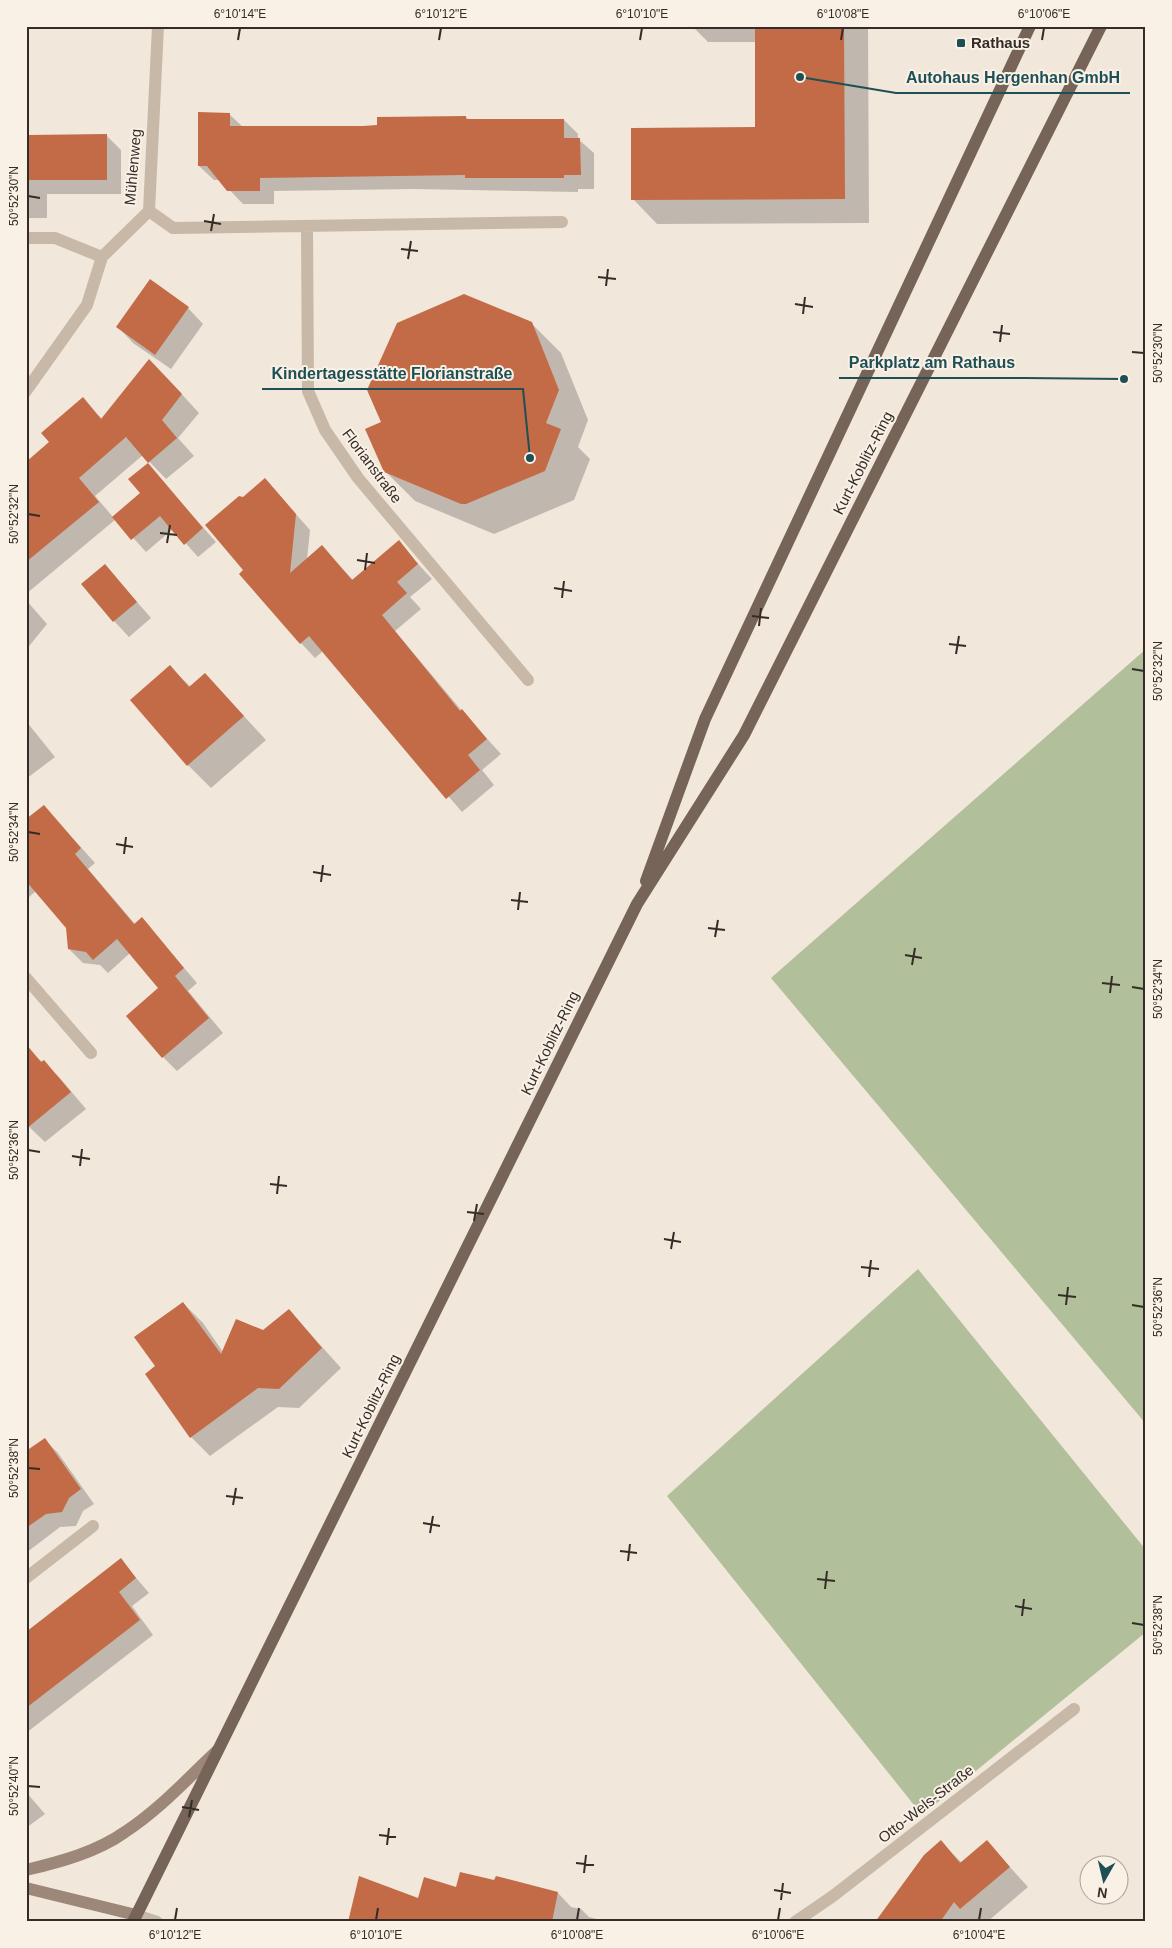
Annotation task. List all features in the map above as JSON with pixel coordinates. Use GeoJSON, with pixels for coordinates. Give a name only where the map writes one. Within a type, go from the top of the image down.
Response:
{"type":"FeatureCollection","features":[{"type":"Feature","properties":{"kind":"main road","name":"Kurt-Koblitz-Ring"},"geometry":{"type":"LineString","coordinates":[[637,904],[705,720],[1030,26]]}},
{"type":"Feature","properties":{"kind":"main road","name":"Kurt-Koblitz-Ring"},"geometry":{"type":"LineString","coordinates":[[134,1919],[637,904],[744,735],[1100,26]]}},
{"type":"Feature","properties":{"kind":"street","name":"Mühlenweg"},"geometry":{"type":"LineString","coordinates":[[26,391],[87,305],[102,257],[149,210],[158,26]]}},
{"type":"Feature","properties":{"kind":"street"},"geometry":{"type":"LineString","coordinates":[[149,210],[173,228],[562,222]]}},
{"type":"Feature","properties":{"kind":"street","name":"Florianstraße"},"geometry":{"type":"LineString","coordinates":[[307,226],[308,391],[325,430],[358,478],[528,680]]}},
{"type":"Feature","properties":{"kind":"street"},"geometry":{"type":"LineString","coordinates":[[26,238],[55,238],[102,257]]}},
{"type":"Feature","properties":{"kind":"street"},"geometry":{"type":"LineString","coordinates":[[26,978],[91,1053]]}},
{"type":"Feature","properties":{"kind":"street"},"geometry":{"type":"LineString","coordinates":[[26,1578],[93,1526]]}},
{"type":"Feature","properties":{"kind":"street","name":"Otto-Wels-Straße"},"geometry":{"type":"LineString","coordinates":[[795,1922],[834,1896],[1074,1709]]}},
{"type":"Feature","properties":{"kind":"street"},"geometry":{"type":"LineString","coordinates":[[26,1870],[96,1848],[125,1832],[158,1806],[218,1750]]}},
{"type":"Feature","properties":{"kind":"street"},"geometry":{"type":"LineString","coordinates":[[26,1888],[134,1919],[157,1922]]}},
{"type":"Feature","properties":{"kind":"green space"},"geometry":{"type":"Polygon","coordinates":[[[1146,649],[1146,1424],[771,978],[1146,649]]]}},
{"type":"Feature","properties":{"kind":"green space"},"geometry":{"type":"Polygon","coordinates":[[[918,1269],[1146,1550],[1146,1632],[922,1815],[667,1496],[918,1269]]]}},
{"type":"Feature","properties":{"kind":"building"},"geometry":{"type":"Polygon","coordinates":[[[755,26],[844,26],[845,199],[631,200],[631,128],[755,127],[755,26]]]}},
{"type":"Feature","properties":{"kind":"building"},"geometry":{"type":"Polygon","coordinates":[[[198,112],[230,113],[230,126],[363,126],[377,125],[377,117],[466,116],[466,119],[564,119],[564,138],[580,138],[581,175],[564,175],[564,178],[465,178],[465,175],[260,178],[260,191],[227,191],[207,166],[198,166],[198,112]]]}},
{"type":"Feature","properties":{"kind":"building"},"geometry":{"type":"Polygon","coordinates":[[[107,134],[107,180],[26,180],[29,135],[107,134]]]}},
{"type":"Feature","properties":{"kind":"building"},"geometry":{"type":"Polygon","coordinates":[[[150,279],[189,307],[155,355],[116,327],[150,279]]]}},
{"type":"Feature","properties":{"kind":"building"},"geometry":{"type":"Polygon","coordinates":[[[464,294],[532,322],[559,390],[546,423],[561,429],[545,471],[466,504],[461,504],[384,472],[365,429],[381,422],[367,390],[397,323],[464,294]]]}},
{"type":"Feature","properties":{"kind":"building"},"geometry":{"type":"Polygon","coordinates":[[[149,359],[182,394],[162,420],[177,438],[148,463],[126,437],[79,478],[99,502],[26,562],[26,462],[49,442],[41,433],[83,397],[101,419],[149,359]]]}},
{"type":"Feature","properties":{"kind":"building"},"geometry":{"type":"Polygon","coordinates":[[[148,463],[203,528],[184,545],[160,516],[131,540],[112,517],[140,493],[128,479],[148,463]]]}},
{"type":"Feature","properties":{"kind":"building"},"geometry":{"type":"Polygon","coordinates":[[[265,478],[296,514],[290,573],[322,545],[352,580],[399,540],[418,564],[397,582],[407,593],[382,615],[460,711],[462,709],[487,739],[468,755],[480,770],[446,799],[309,636],[300,644],[239,574],[243,570],[205,525],[239,496],[243,497],[265,478]]]}},
{"type":"Feature","properties":{"kind":"building"},"geometry":{"type":"Polygon","coordinates":[[[105,564],[137,602],[113,622],[81,584],[105,564]]]}},
{"type":"Feature","properties":{"kind":"building"},"geometry":{"type":"Polygon","coordinates":[[[170,665],[189,687],[205,673],[244,716],[187,766],[130,700],[170,665]]]}},
{"type":"Feature","properties":{"kind":"building"},"geometry":{"type":"Polygon","coordinates":[[[44,805],[81,848],[75,854],[133,925],[142,917],[184,968],[175,976],[209,1018],[162,1058],[126,1016],[158,988],[117,939],[93,960],[86,952],[68,949],[66,928],[26,881],[26,819],[44,805]]]}},
{"type":"Feature","properties":{"kind":"building"},"geometry":{"type":"Polygon","coordinates":[[[26,1044],[41,1062],[44,1060],[71,1092],[26,1129],[26,1044]]]}},
{"type":"Feature","properties":{"kind":"building"},"geometry":{"type":"Polygon","coordinates":[[[183,1302],[221,1354],[236,1319],[263,1330],[289,1309],[322,1348],[279,1389],[258,1388],[190,1438],[145,1374],[155,1366],[134,1337],[183,1302]]]}},
{"type":"Feature","properties":{"kind":"building"},"geometry":{"type":"Polygon","coordinates":[[[45,1438],[81,1489],[69,1498],[62,1512],[46,1514],[26,1528],[26,1451],[45,1438]]]}},
{"type":"Feature","properties":{"kind":"building"},"geometry":{"type":"Polygon","coordinates":[[[121,1558],[136,1578],[119,1592],[140,1620],[26,1708],[26,1632],[121,1558]]]}},
{"type":"Feature","properties":{"kind":"building"},"geometry":{"type":"Polygon","coordinates":[[[941,1840],[960,1863],[987,1840],[1010,1867],[960,1909],[954,1902],[940,1922],[875,1922],[924,1855],[941,1840]]]}},
{"type":"Feature","properties":{"kind":"building"},"geometry":{"type":"Polygon","coordinates":[[[460,1872],[494,1880],[496,1876],[558,1892],[552,1922],[348,1922],[359,1876],[418,1898],[424,1877],[456,1887],[460,1872]]]}},
{"type":"Feature","properties":{"kind":"place","name":"Rathaus"},"geometry":{"type":"Point","coordinates":[961,43]}},
{"type":"Feature","properties":{"kind":"place","name":"Autohaus Hergenhan GmbH"},"geometry":{"type":"Point","coordinates":[800,77]}},
{"type":"Feature","properties":{"kind":"place","name":"Parkplatz am Rathaus"},"geometry":{"type":"Point","coordinates":[1124,379]}},
{"type":"Feature","properties":{"kind":"place","name":"Kindertagesstätte Florianstraße"},"geometry":{"type":"Point","coordinates":[530,458]}}]}
